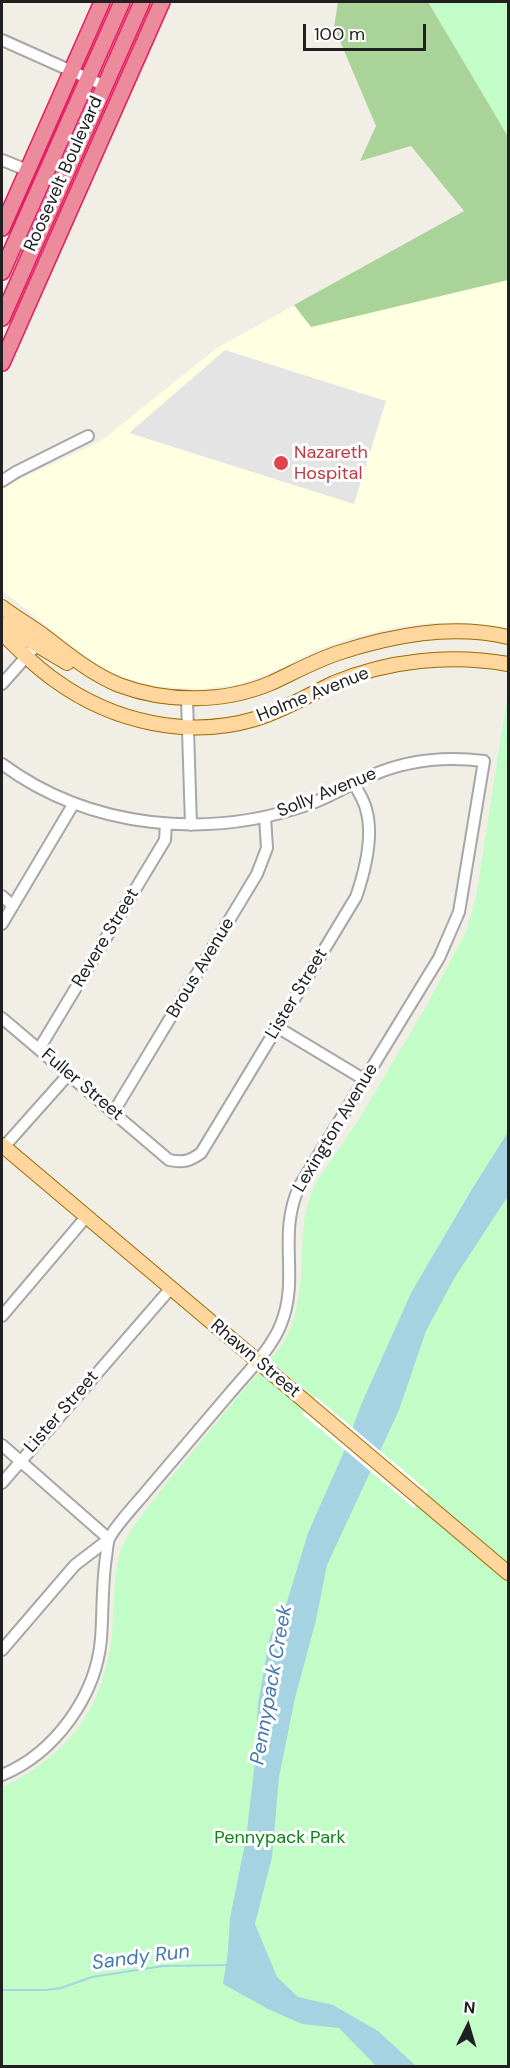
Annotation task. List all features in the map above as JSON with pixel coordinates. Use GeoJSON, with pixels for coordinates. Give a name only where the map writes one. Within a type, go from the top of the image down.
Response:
{"type":"FeatureCollection","features":[{"type":"Feature","properties":{"kind":"highway","name":"Roosevelt Boulevard"},"geometry":{"type":"LineString","coordinates":[[2,228],[102,2]]}},
{"type":"Feature","properties":{"kind":"highway","name":"Roosevelt Boulevard"},"geometry":{"type":"LineString","coordinates":[[2,272],[122,2]]}},
{"type":"Feature","properties":{"kind":"highway","name":"Roosevelt Boulevard"},"geometry":{"type":"LineString","coordinates":[[2,318],[142,2]]}},
{"type":"Feature","properties":{"kind":"highway","name":"Roosevelt Boulevard"},"geometry":{"type":"LineString","coordinates":[[2,363],[162,2]]}},
{"type":"Feature","properties":{"kind":"main road","name":"Holme Avenue"},"geometry":{"type":"LineString","coordinates":[[2,607],[40,641],[95,673],[134,690],[156,696],[187,699],[224,696],[250,690],[330,656],[398,636],[445,631],[508,637]]}},
{"type":"Feature","properties":{"kind":"main road"},"geometry":{"type":"LineString","coordinates":[[2,624],[40,641]]}},
{"type":"Feature","properties":{"kind":"main road","name":"Holme Avenue"},"geometry":{"type":"LineString","coordinates":[[2,633],[55,681],[98,705],[125,716],[188,728],[207,728],[256,719],[335,683],[385,667],[460,659],[508,664]]}},
{"type":"Feature","properties":{"kind":"main road","name":"Rhawn Street"},"geometry":{"type":"LineString","coordinates":[[2,1147],[508,1573]]}},
{"type":"Feature","properties":{"kind":"street"},"geometry":{"type":"LineString","coordinates":[[2,39],[105,86]]}},
{"type":"Feature","properties":{"kind":"street"},"geometry":{"type":"LineString","coordinates":[[2,160],[27,170]]}},
{"type":"Feature","properties":{"kind":"street"},"geometry":{"type":"LineString","coordinates":[[2,481],[88,436]]}},
{"type":"Feature","properties":{"kind":"street"},"geometry":{"type":"LineString","coordinates":[[2,684],[40,641]]}},
{"type":"Feature","properties":{"kind":"street"},"geometry":{"type":"LineString","coordinates":[[187,699],[191,825]]}},
{"type":"Feature","properties":{"kind":"street","name":"Solly Avenue"},"geometry":{"type":"LineString","coordinates":[[2,765],[28,782],[74,803],[118,816],[166,824],[191,825],[266,817],[311,804],[388,769],[426,760],[484,761]]}},
{"type":"Feature","properties":{"kind":"street","name":"Lexington Avenue"},"geometry":{"type":"LineString","coordinates":[[2,1775],[30,1760],[46,1748],[64,1727],[82,1699],[95,1667],[101,1640],[104,1571],[109,1539],[131,1509],[257,1362],[280,1326],[288,1302],[287,1238],[292,1203],[299,1186],[440,958],[453,931],[463,894],[484,761]]}},
{"type":"Feature","properties":{"kind":"street","name":"Lister Street"},"geometry":{"type":"LineString","coordinates":[[161,1153],[169,1160],[179,1162],[191,1160],[201,1153],[356,897],[362,880],[369,830],[366,806],[354,783]]}},
{"type":"Feature","properties":{"kind":"street"},"geometry":{"type":"LineString","coordinates":[[2,924],[74,803]]}},
{"type":"Feature","properties":{"kind":"street","name":"Brous Avenue"},"geometry":{"type":"LineString","coordinates":[[113,1113],[257,874],[267,848],[266,817]]}},
{"type":"Feature","properties":{"kind":"street","name":"Revere Street"},"geometry":{"type":"LineString","coordinates":[[39,1049],[165,840],[166,824]]}},
{"type":"Feature","properties":{"kind":"street"},"geometry":{"type":"LineString","coordinates":[[2,896],[13,906]]}},
{"type":"Feature","properties":{"kind":"street","name":"Fuller Street"},"geometry":{"type":"LineString","coordinates":[[2,1018],[161,1153]]}},
{"type":"Feature","properties":{"kind":"street"},"geometry":{"type":"LineString","coordinates":[[277,1027],[365,1080]]}},
{"type":"Feature","properties":{"kind":"street"},"geometry":{"type":"LineString","coordinates":[[2,1147],[68,1075]]}},
{"type":"Feature","properties":{"kind":"street"},"geometry":{"type":"LineString","coordinates":[[2,1316],[86,1217]]}},
{"type":"Feature","properties":{"kind":"street","name":"Lister Street"},"geometry":{"type":"LineString","coordinates":[[2,1483],[171,1288]]}},
{"type":"Feature","properties":{"kind":"street"},"geometry":{"type":"LineString","coordinates":[[2,1445],[109,1539],[75,1565],[2,1650]]}},
{"type":"Feature","properties":{"kind":"shaded area","name":"Nazareth Hospital"},"geometry":{"type":"Polygon","coordinates":[[[464,211],[508,266],[508,628],[462,623],[430,623],[397,627],[353,637],[317,650],[279,669],[240,684],[201,689],[180,688],[156,686],[128,679],[102,667],[75,649],[2,590],[2,490],[8,485],[101,441],[217,348],[464,211]]]}},
{"type":"Feature","properties":{"kind":"shaded area"},"geometry":{"type":"Polygon","coordinates":[[[225,350],[386,401],[354,504],[129,433],[225,350]]]}},
{"type":"Feature","properties":{"kind":"green space"},"geometry":{"type":"Polygon","coordinates":[[[338,2],[508,2],[508,280],[311,327],[294,305],[464,211],[411,146],[360,161],[376,126],[334,27],[338,2]]]}},
{"type":"Feature","properties":{"kind":"green space"},"geometry":{"type":"Polygon","coordinates":[[[428,2],[508,2],[508,137],[497,118],[428,2]]]}},
{"type":"Feature","properties":{"kind":"green space","name":"Pennypack Park"},"geometry":{"type":"Polygon","coordinates":[[[508,692],[508,1564],[426,1494],[417,1504],[508,1582],[508,2066],[2,2066],[2,1787],[47,1760],[80,1725],[92,1705],[108,1659],[116,1570],[125,1541],[148,1507],[258,1373],[265,1376],[315,1418],[334,1414],[270,1360],[290,1329],[297,1305],[306,1210],[317,1181],[359,1119],[424,1010],[466,932],[476,897],[508,692]]]}},
{"type":"Feature","properties":{"kind":"water","name":"Pennypack Creek"},"geometry":{"type":"Polygon","coordinates":[[[508,1132],[508,1196],[455,1277],[426,1331],[399,1410],[327,1565],[316,1620],[295,1698],[279,1777],[272,1857],[255,1924],[277,1977],[298,1997],[333,2005],[378,2031],[416,2066],[376,2066],[339,2028],[302,2024],[268,2009],[223,1984],[230,1918],[246,1839],[254,1770],[258,1704],[270,1636],[286,1605],[308,1533],[343,1454],[361,1405],[411,1293],[508,1132]]]}},
{"type":"Feature","properties":{"kind":"pier"},"geometry":{"type":"Polygon","coordinates":[[[316,1397],[428,1491],[414,1508],[302,1414],[316,1397]]]}},
{"type":"Feature","properties":{"kind":"waterway","name":"Sandy Run"},"geometry":{"type":"LineString","coordinates":[[2,1990],[61,1988],[92,1977],[163,1966],[228,1965]]}},
{"type":"Feature","properties":{"kind":"place","name":"Nazareth Hospital"},"geometry":{"type":"Point","coordinates":[281,463]}}]}
